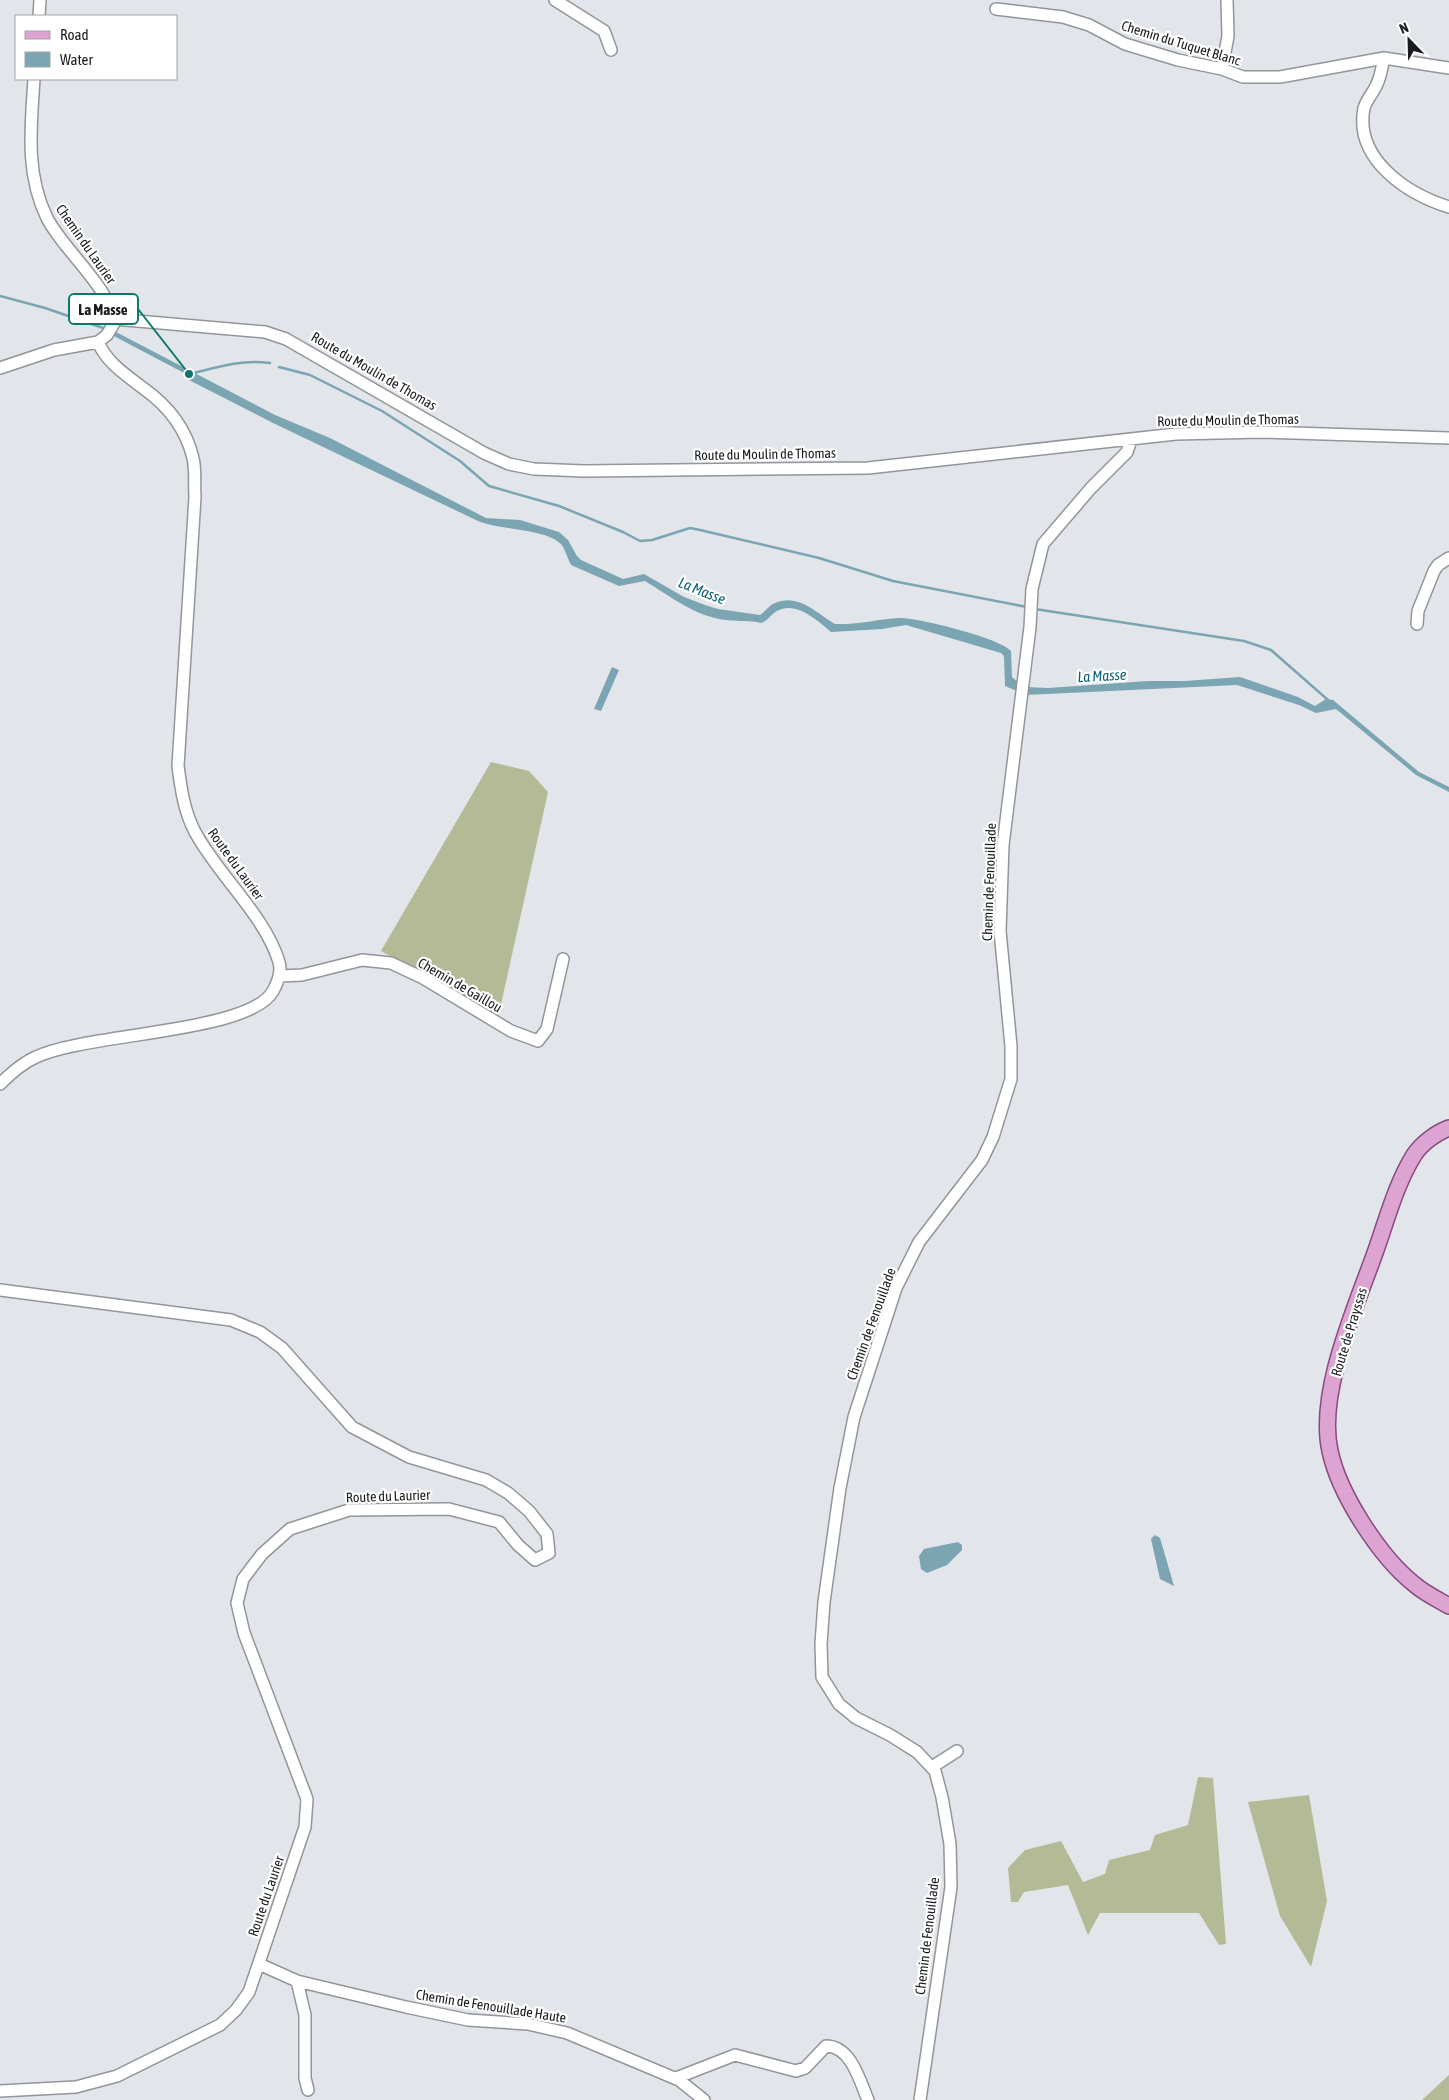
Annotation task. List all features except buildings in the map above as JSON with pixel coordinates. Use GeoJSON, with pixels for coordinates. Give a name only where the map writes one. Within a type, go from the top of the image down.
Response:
{"type":"FeatureCollection","features":[{"type":"Feature","properties":{"kind":"main road","name":"Route de Prayssas"},"geometry":{"type":"LineString","coordinates":[[1449,1128],[1439,1132],[1414,1155],[1397,1190],[1339,1354],[1327,1413],[1330,1450],[1338,1478],[1369,1533],[1388,1561],[1414,1585],[1449,1606]]}},
{"type":"Feature","properties":{"kind":"street"},"geometry":{"type":"LineString","coordinates":[[39,15],[40,0]]}},
{"type":"Feature","properties":{"kind":"street"},"geometry":{"type":"LineString","coordinates":[[555,0],[604,31],[611,50]]}},
{"type":"Feature","properties":{"kind":"street"},"geometry":{"type":"LineString","coordinates":[[1222,69],[1228,36],[1227,0]]}},
{"type":"Feature","properties":{"kind":"street","name":"Chemin du Tuquet Blanc"},"geometry":{"type":"LineString","coordinates":[[996,9],[1063,17],[1089,25],[1125,44],[1178,60],[1222,69],[1243,77],[1280,77],[1384,58],[1449,68]]}},
{"type":"Feature","properties":{"kind":"street"},"geometry":{"type":"LineString","coordinates":[[1384,58],[1378,84],[1364,107],[1364,137],[1379,163],[1402,186],[1449,207]]}},
{"type":"Feature","properties":{"kind":"street","name":"Chemin du Laurier"},"geometry":{"type":"LineString","coordinates":[[34,80],[31,164],[40,200],[48,219],[108,303],[108,331]]}},
{"type":"Feature","properties":{"kind":"street","name":"Route du Moulin de Thomas"},"geometry":{"type":"LineString","coordinates":[[0,368],[108,331],[265,332],[286,339],[484,453],[509,464],[534,469],[592,471],[868,468],[1176,434],[1262,432],[1449,438]]}},
{"type":"Feature","properties":{"kind":"street","name":"Route du Laurier"},"geometry":{"type":"LineString","coordinates":[[108,331],[107,358],[171,413],[182,430],[193,459],[195,497],[178,766],[182,799],[194,831],[215,865],[257,919],[279,962],[280,976]]}},
{"type":"Feature","properties":{"kind":"street","name":"Chemin de Fenouillade"},"geometry":{"type":"LineString","coordinates":[[920,2100],[951,1887],[950,1844],[942,1797],[935,1771],[932,1767],[916,1752],[890,1735],[856,1718],[839,1704],[822,1677],[821,1644],[824,1602],[840,1488],[854,1417],[896,1288],[919,1242],[982,1160],[994,1137],[1011,1080],[1011,1046],[1000,931],[1003,845],[1032,589],[1043,544],[1091,488],[1127,452],[1131,440]]}},
{"type":"Feature","properties":{"kind":"street"},"geometry":{"type":"LineString","coordinates":[[1418,624],[1418,612],[1434,571],[1438,565],[1449,558]]}},
{"type":"Feature","properties":{"kind":"street","name":"Chemin de Gaillou"},"geometry":{"type":"LineString","coordinates":[[280,976],[302,975],[362,960],[390,963],[423,978],[511,1031],[538,1041],[547,1029],[563,959]]}},
{"type":"Feature","properties":{"kind":"street"},"geometry":{"type":"LineString","coordinates":[[0,1084],[36,1056],[72,1046],[227,1018],[256,1008],[272,993],[280,976]]}},
{"type":"Feature","properties":{"kind":"street","name":"Route du Laurier"},"geometry":{"type":"LineString","coordinates":[[0,1290],[231,1320],[260,1332],[282,1348],[352,1427],[409,1457],[486,1480],[508,1493],[529,1511],[547,1534],[549,1553],[535,1560],[518,1545],[499,1522],[475,1514],[448,1509],[348,1510],[290,1529],[262,1554],[243,1579],[237,1603],[244,1633],[307,1800],[305,1828],[249,1992],[236,2010],[220,2025],[117,2076],[76,2087],[0,2091]]}},
{"type":"Feature","properties":{"kind":"street"},"geometry":{"type":"LineString","coordinates":[[932,1767],[958,1751]]}},
{"type":"Feature","properties":{"kind":"street","name":"Chemin de Fenouillade Haute"},"geometry":{"type":"LineString","coordinates":[[259,1964],[297,1981],[406,2007],[468,2020],[548,2028],[583,2038],[676,2078],[704,2100]]}},
{"type":"Feature","properties":{"kind":"street"},"geometry":{"type":"LineString","coordinates":[[297,1981],[305,2015],[305,2078],[308,2090]]}},
{"type":"Feature","properties":{"kind":"street"},"geometry":{"type":"LineString","coordinates":[[676,2078],[734,2055],[796,2071],[805,2068],[826,2046],[832,2046],[846,2055],[868,2100]]}},
{"type":"Feature","properties":{"kind":"green space"},"geometry":{"type":"Polygon","coordinates":[[[491,762],[529,771],[548,792],[498,1018],[381,951],[491,762]]]}},
{"type":"Feature","properties":{"kind":"green space"},"geometry":{"type":"Polygon","coordinates":[[[1198,1777],[1213,1778],[1226,1944],[1219,1945],[1199,1913],[1100,1913],[1088,1935],[1068,1885],[1024,1892],[1018,1902],[1011,1902],[1008,1868],[1025,1850],[1061,1841],[1083,1882],[1105,1874],[1109,1860],[1150,1850],[1155,1835],[1188,1825],[1198,1777]]]}},
{"type":"Feature","properties":{"kind":"green space"},"geometry":{"type":"Polygon","coordinates":[[[1309,1795],[1327,1901],[1311,1967],[1280,1916],[1248,1802],[1309,1795]]]}},
{"type":"Feature","properties":{"kind":"green space"},"geometry":{"type":"Polygon","coordinates":[[[1449,2075],[1449,2100],[1422,2100],[1449,2075]]]}},
{"type":"Feature","properties":{"kind":"water"},"geometry":{"type":"Polygon","coordinates":[[[114,331],[275,415],[330,438],[486,518],[520,520],[559,532],[568,540],[581,560],[623,579],[644,574],[684,597],[718,609],[760,615],[773,604],[792,601],[807,606],[835,624],[900,618],[924,621],[959,630],[992,640],[1011,651],[1012,677],[1019,683],[1017,691],[1005,686],[1004,656],[1001,653],[906,625],[882,629],[831,632],[806,613],[792,608],[784,608],[777,611],[761,623],[726,620],[704,615],[645,581],[619,586],[571,565],[561,544],[554,539],[533,532],[478,521],[273,423],[185,378],[186,374],[112,335],[114,331]]]}},
{"type":"Feature","properties":{"kind":"water"},"geometry":{"type":"Polygon","coordinates":[[[612,667],[619,670],[601,711],[594,709],[612,667]]]}},
{"type":"Feature","properties":{"kind":"water"},"geometry":{"type":"Polygon","coordinates":[[[1240,677],[1298,697],[1315,706],[1326,699],[1333,700],[1419,772],[1449,787],[1449,792],[1416,775],[1336,709],[1316,713],[1299,705],[1237,685],[1025,695],[1026,687],[1048,688],[1240,677]]]}},
{"type":"Feature","properties":{"kind":"water"},"geometry":{"type":"Polygon","coordinates":[[[1155,1535],[1160,1538],[1174,1586],[1160,1579],[1151,1539],[1155,1535]]]}},
{"type":"Feature","properties":{"kind":"water"},"geometry":{"type":"Polygon","coordinates":[[[958,1542],[962,1545],[962,1550],[947,1565],[927,1573],[921,1569],[919,1556],[924,1549],[958,1542]]]}},
{"type":"Feature","properties":{"kind":"waterway","name":"La Masse"},"geometry":{"type":"LineString","coordinates":[[0,296],[45,308],[106,329]]}},
{"type":"Feature","properties":{"kind":"waterway","name":"La Masse"},"geometry":{"type":"LineString","coordinates":[[190,374],[240,363],[270,363]]}},
{"type":"Feature","properties":{"kind":"waterway","name":"La Masse"},"geometry":{"type":"LineString","coordinates":[[279,367],[310,375],[382,411],[460,461],[489,486],[559,506],[623,532],[640,541],[652,540],[690,528],[819,558],[893,581],[1027,607]]}},
{"type":"Feature","properties":{"kind":"waterway","name":"La Masse"},"geometry":{"type":"LineString","coordinates":[[1035,609],[1244,641],[1271,650],[1328,700]]}},
{"type":"Feature","properties":{"kind":"place","name":"La Masse"},"geometry":{"type":"Point","coordinates":[189,374]}}]}
